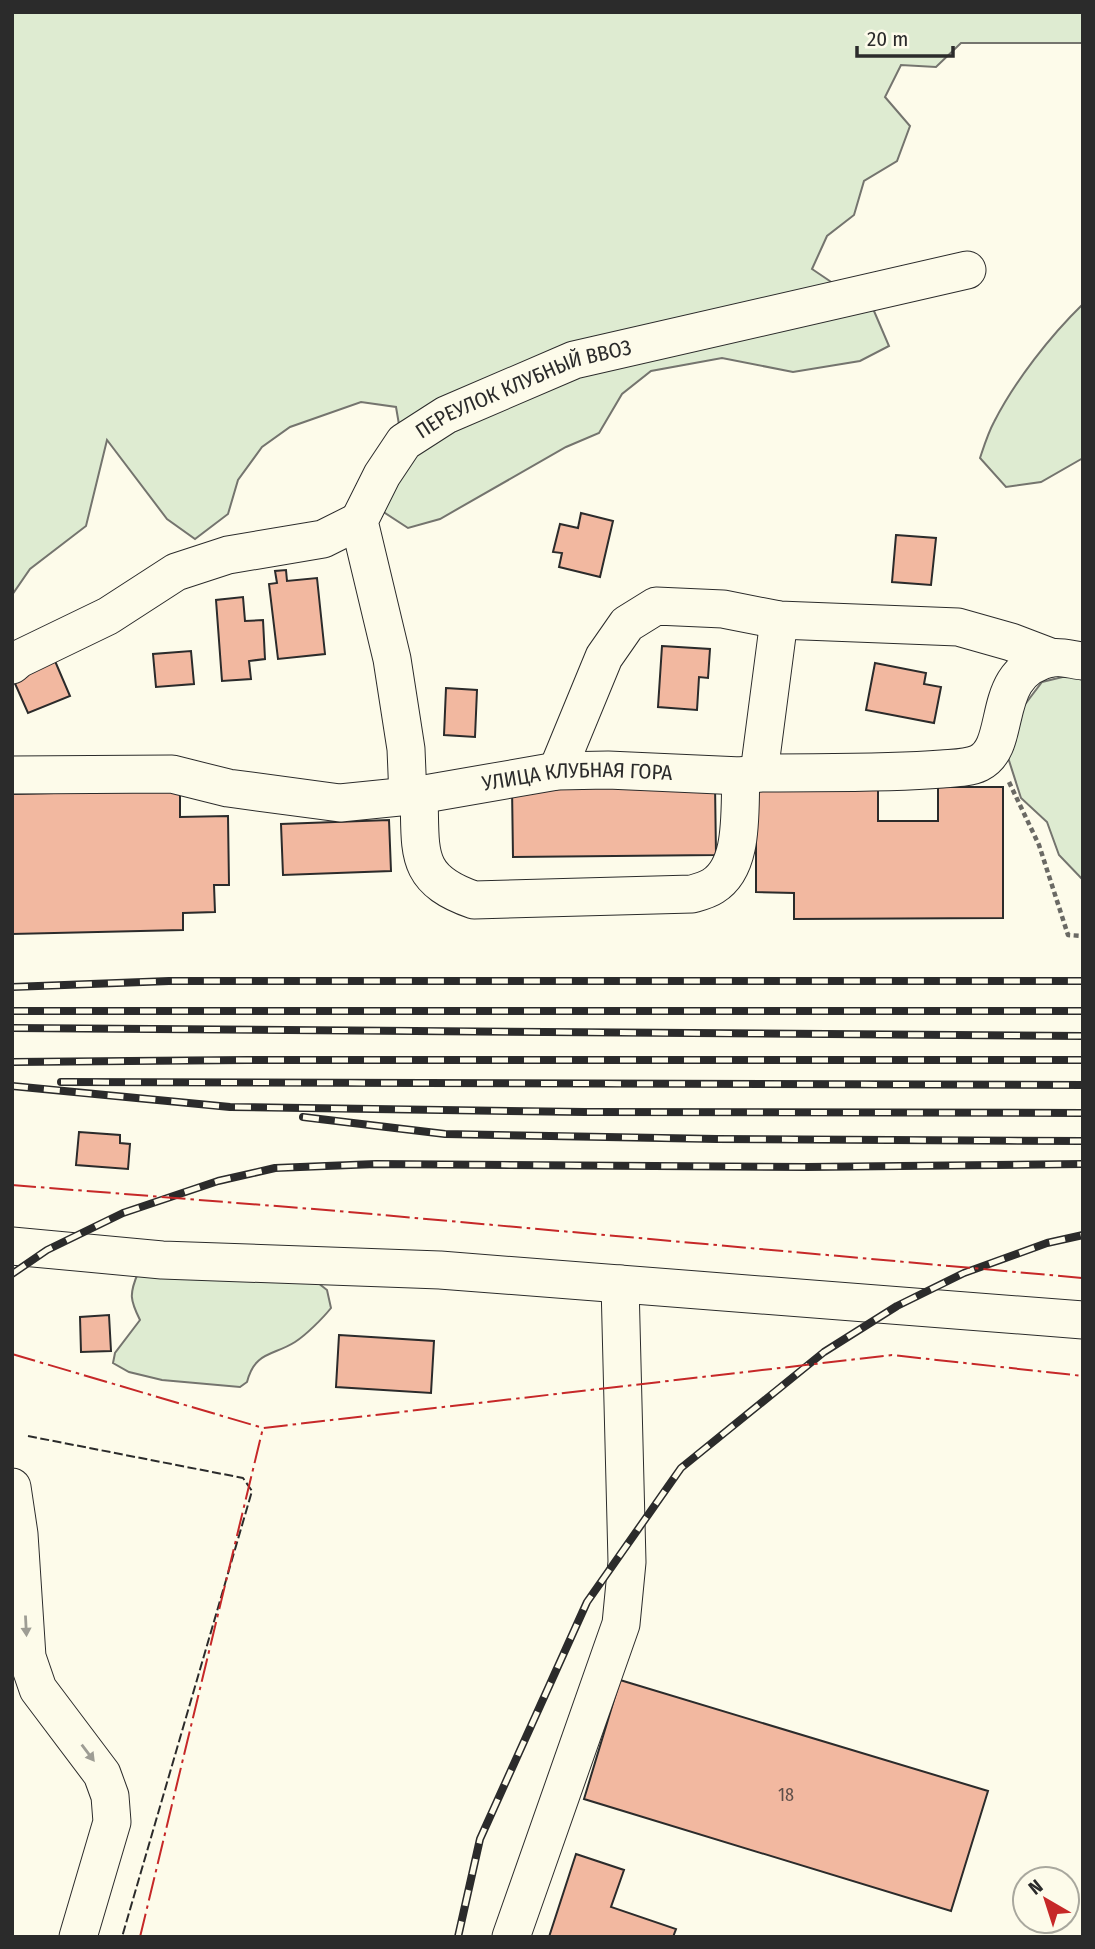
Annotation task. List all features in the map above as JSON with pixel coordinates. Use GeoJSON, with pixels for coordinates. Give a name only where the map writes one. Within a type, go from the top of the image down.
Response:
{"type":"FeatureCollection","features":[{"type":"Feature","properties":{"kind":"street","name":"ПЕРЕУЛОК КЛУБНЫЙ ВВОЗ"},"geometry":{"type":"LineString","coordinates":[[359,521],[382,475],[404,442],[446,415],[574,360],[967,270]]}},
{"type":"Feature","properties":{"kind":"street"},"geometry":{"type":"LineString","coordinates":[[12,665],[19,659],[108,616],[176,572],[228,555],[323,539],[359,521],[391,659],[421,850],[433,879],[450,891],[474,900],[692,894],[712,888],[725,877],[736,857],[779,620]]}},
{"type":"Feature","properties":{"kind":"street"},"geometry":{"type":"LineString","coordinates":[[557,771],[604,657],[627,624],[656,606],[723,609],[779,620],[958,627],[1068,659]]}},
{"type":"Feature","properties":{"kind":"street"},"geometry":{"type":"LineString","coordinates":[[980,763],[994,747],[1013,684],[1035,664],[1068,659]]}},
{"type":"Feature","properties":{"kind":"street","name":"УЛИЦА КЛУБНАЯ ГОРА"},"geometry":{"type":"LineString","coordinates":[[12,775],[172,774],[228,789],[340,803],[413,796],[557,771],[750,775],[918,771],[980,763]]}},
{"type":"Feature","properties":{"kind":"street"},"geometry":{"type":"LineString","coordinates":[[12,1246],[162,1260],[439,1270],[1083,1320]]}},
{"type":"Feature","properties":{"kind":"street"},"geometry":{"type":"LineString","coordinates":[[512,1937],[621,1624],[626,1562],[620,1284]]}},
{"type":"Feature","properties":{"kind":"street"},"geometry":{"type":"LineString","coordinates":[[12,1487],[27,1657],[38,1689],[29,1700],[102,1774],[110,1796],[112,1822],[78,1937]]}},
{"type":"Feature","properties":{"kind":"path"},"geometry":{"type":"LineString","coordinates":[[980,763],[1006,775],[1039,845],[1069,935],[1083,936]]}},
{"type":"Feature","properties":{"kind":"green space"},"geometry":{"type":"Polygon","coordinates":[[[12,12],[1083,12],[1083,43],[961,43],[936,67],[901,65],[885,97],[910,126],[897,161],[864,181],[854,215],[827,236],[812,269],[874,311],[889,346],[860,361],[793,372],[722,358],[651,371],[622,394],[599,433],[566,447],[440,519],[408,528],[379,509],[402,442],[396,407],[361,402],[290,427],[262,447],[238,480],[228,514],[195,539],[167,519],[107,440],[86,526],[30,569],[12,595],[12,12]]]}},
{"type":"Feature","properties":{"kind":"green space"},"geometry":{"type":"Polygon","coordinates":[[[1083,304],[1083,458],[1041,482],[1006,487],[980,458],[990,431],[1002,406],[1034,360],[1083,304]]]}},
{"type":"Feature","properties":{"kind":"green space"},"geometry":{"type":"Polygon","coordinates":[[[1083,674],[1083,880],[1059,855],[1047,822],[1021,798],[1004,745],[1020,711],[1042,682],[1083,674]]]}},
{"type":"Feature","properties":{"kind":"green space"},"geometry":{"type":"Polygon","coordinates":[[[138,1273],[313,1279],[327,1290],[331,1308],[299,1339],[260,1359],[250,1372],[247,1382],[240,1387],[162,1380],[129,1372],[113,1363],[115,1353],[140,1320],[132,1297],[138,1273]]]}},
{"type":"Feature","properties":{"kind":"building"},"geometry":{"type":"Polygon","coordinates":[[[581,513],[613,521],[600,577],[559,567],[562,553],[553,552],[560,524],[578,528],[581,513]]]}},
{"type":"Feature","properties":{"kind":"building"},"geometry":{"type":"Polygon","coordinates":[[[896,535],[936,538],[931,585],[892,582],[896,535]]]}},
{"type":"Feature","properties":{"kind":"building"},"geometry":{"type":"Polygon","coordinates":[[[286,570],[287,581],[317,578],[325,654],[278,659],[269,584],[277,583],[275,571],[286,570]]]}},
{"type":"Feature","properties":{"kind":"building"},"geometry":{"type":"Polygon","coordinates":[[[243,597],[245,621],[263,620],[265,659],[249,661],[251,679],[222,681],[216,600],[243,597]]]}},
{"type":"Feature","properties":{"kind":"building"},"geometry":{"type":"Polygon","coordinates":[[[662,646],[710,649],[708,678],[699,677],[697,710],[658,707],[662,646]]]}},
{"type":"Feature","properties":{"kind":"building"},"geometry":{"type":"Polygon","coordinates":[[[191,651],[194,684],[156,687],[153,654],[191,651]]]}},
{"type":"Feature","properties":{"kind":"building"},"geometry":{"type":"Polygon","coordinates":[[[55,661],[70,696],[28,713],[13,679],[55,661]]]}},
{"type":"Feature","properties":{"kind":"building"},"geometry":{"type":"Polygon","coordinates":[[[875,663],[926,673],[924,684],[941,687],[934,723],[866,710],[875,663]]]}},
{"type":"Feature","properties":{"kind":"building"},"geometry":{"type":"Polygon","coordinates":[[[446,688],[477,690],[475,737],[444,735],[446,688]]]}},
{"type":"Feature","properties":{"kind":"building"},"geometry":{"type":"Polygon","coordinates":[[[715,784],[716,855],[513,857],[512,787],[715,784]]]}},
{"type":"Feature","properties":{"kind":"building"},"geometry":{"type":"Polygon","coordinates":[[[756,787],[878,787],[878,821],[938,821],[938,787],[1003,787],[1003,918],[794,919],[794,893],[756,892],[756,787]]]}},
{"type":"Feature","properties":{"kind":"building"},"geometry":{"type":"Polygon","coordinates":[[[180,790],[180,817],[228,816],[229,885],[214,885],[215,912],[183,913],[183,930],[12,934],[12,794],[180,790]]]}},
{"type":"Feature","properties":{"kind":"building"},"geometry":{"type":"Polygon","coordinates":[[[389,820],[391,871],[283,875],[281,824],[389,820]]]}},
{"type":"Feature","properties":{"kind":"building"},"geometry":{"type":"Polygon","coordinates":[[[79,1132],[120,1135],[120,1143],[130,1144],[128,1169],[76,1165],[79,1132]]]}},
{"type":"Feature","properties":{"kind":"building"},"geometry":{"type":"Polygon","coordinates":[[[109,1315],[111,1351],[81,1352],[80,1317],[109,1315]]]}},
{"type":"Feature","properties":{"kind":"building"},"geometry":{"type":"Polygon","coordinates":[[[339,1335],[434,1341],[431,1393],[336,1387],[339,1335]]]}},
{"type":"Feature","properties":{"kind":"building"},"geometry":{"type":"Polygon","coordinates":[[[620,1680],[988,1791],[951,1911],[584,1799],[620,1680]]]}},
{"type":"Feature","properties":{"kind":"building"},"geometry":{"type":"Polygon","coordinates":[[[576,1854],[624,1870],[611,1907],[676,1929],[673,1937],[549,1937],[576,1854]]]}},
{"type":"Feature","properties":{"kind":"railway"},"geometry":{"type":"LineString","coordinates":[[12,987],[169,981],[1083,981]]}},
{"type":"Feature","properties":{"kind":"railway"},"geometry":{"type":"LineString","coordinates":[[12,1011],[1083,1011]]}},
{"type":"Feature","properties":{"kind":"railway"},"geometry":{"type":"LineString","coordinates":[[12,1028],[1083,1036]]}},
{"type":"Feature","properties":{"kind":"railway"},"geometry":{"type":"LineString","coordinates":[[12,1062],[1083,1060]]}},
{"type":"Feature","properties":{"kind":"railway"},"geometry":{"type":"LineString","coordinates":[[61,1082],[1083,1085]]}},
{"type":"Feature","properties":{"kind":"railway"},"geometry":{"type":"LineString","coordinates":[[12,1086],[230,1107],[585,1112],[1083,1113]]}},
{"type":"Feature","properties":{"kind":"railway"},"geometry":{"type":"LineString","coordinates":[[303,1117],[445,1134],[1083,1141]]}},
{"type":"Feature","properties":{"kind":"railway"},"geometry":{"type":"LineString","coordinates":[[12,1274],[47,1250],[123,1213],[218,1181],[275,1168],[376,1164],[806,1167],[1083,1164]]}},
{"type":"Feature","properties":{"kind":"railway"},"geometry":{"type":"LineString","coordinates":[[458,1937],[480,1839],[587,1602],[681,1468],[824,1352],[897,1306],[964,1273],[1047,1243],[1083,1235]]}},
{"type":"Feature","properties":{"kind":"fence"},"geometry":{"type":"LineString","coordinates":[[28,1436],[243,1478],[252,1491],[122,1937]]}},
{"type":"Feature","properties":{"kind":"power"},"geometry":{"type":"LineString","coordinates":[[12,1185],[338,1211],[1083,1278]]}},
{"type":"Feature","properties":{"kind":"power"},"geometry":{"type":"LineString","coordinates":[[12,1354],[263,1428],[892,1355],[1083,1376]]}},
{"type":"Feature","properties":{"kind":"power"},"geometry":{"type":"LineString","coordinates":[[140,1937],[263,1428]]}}]}
